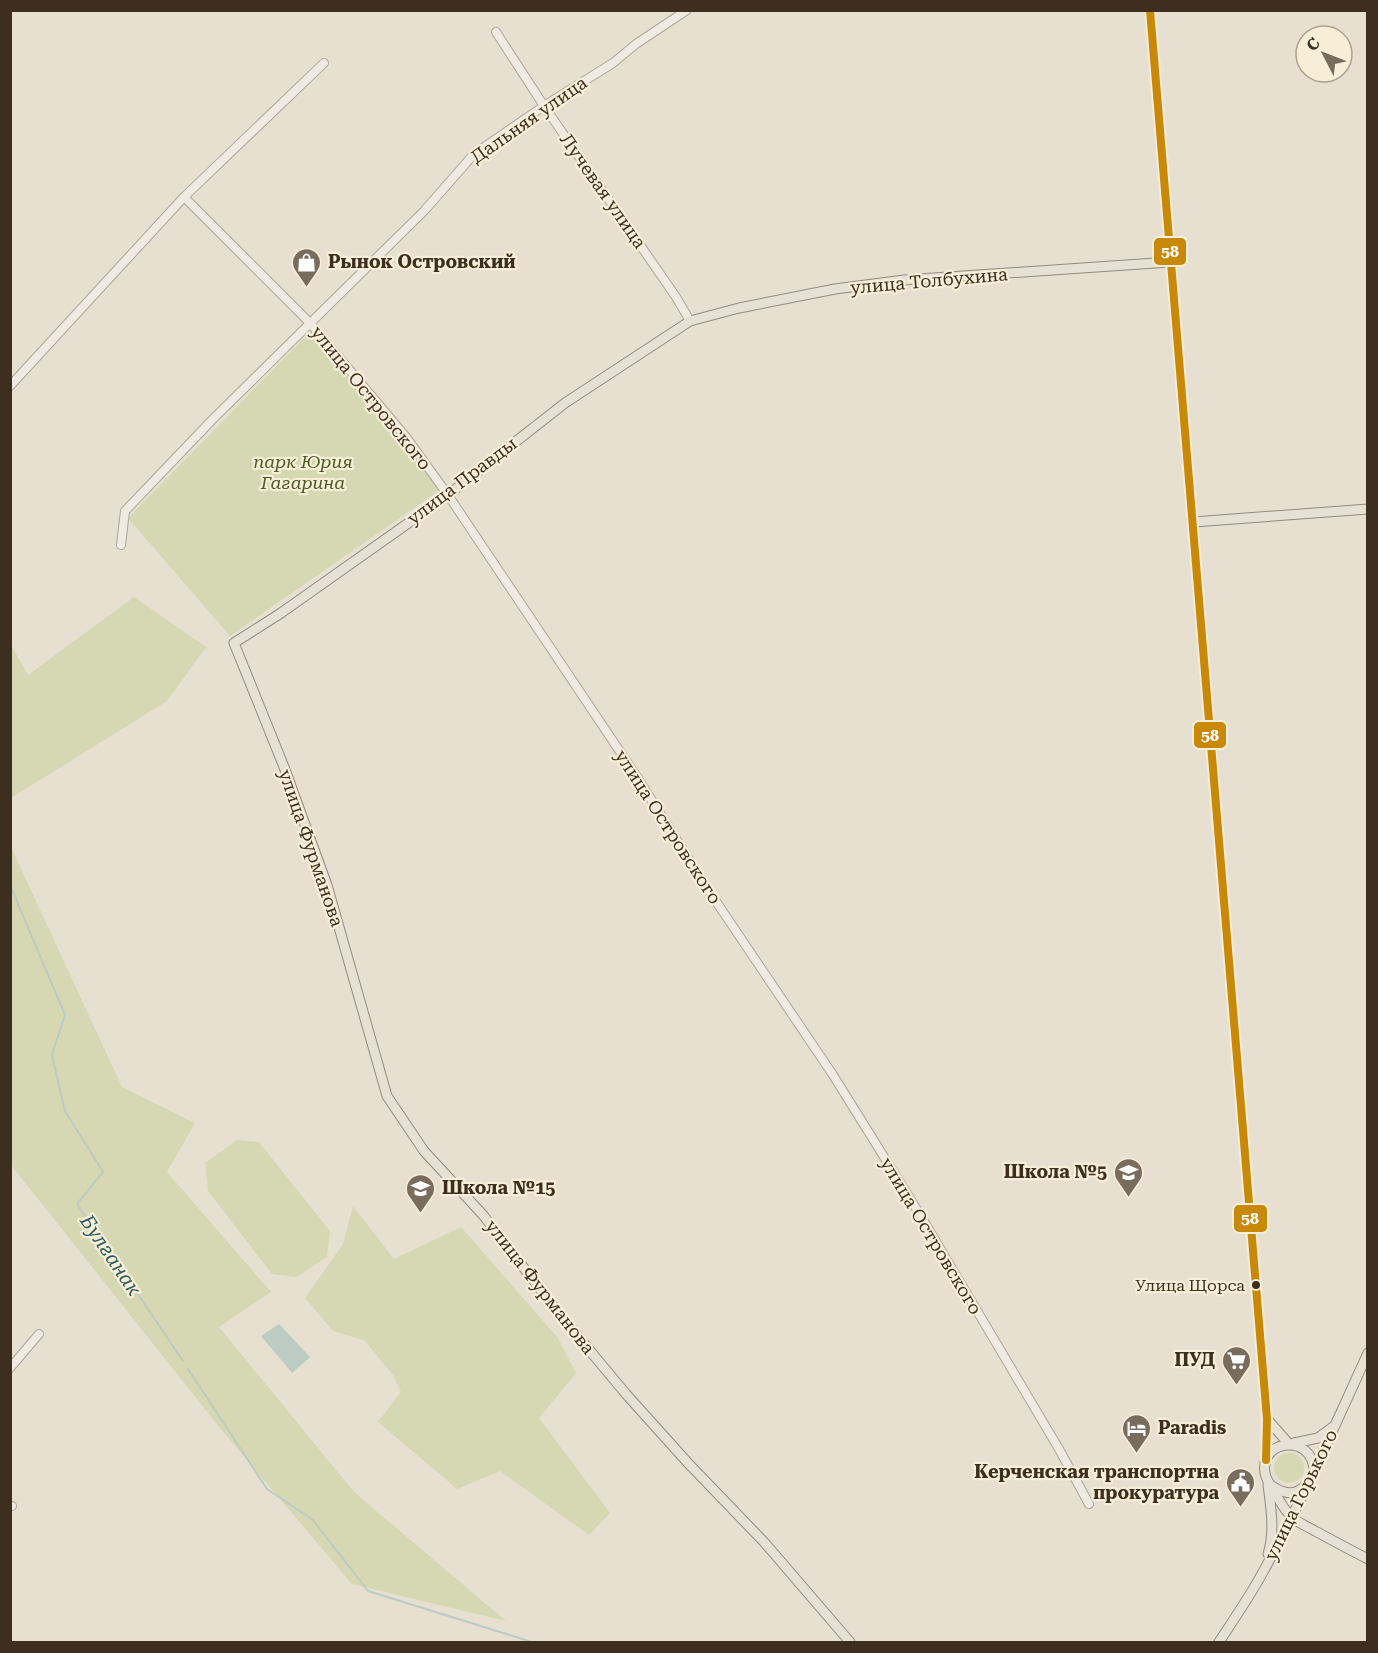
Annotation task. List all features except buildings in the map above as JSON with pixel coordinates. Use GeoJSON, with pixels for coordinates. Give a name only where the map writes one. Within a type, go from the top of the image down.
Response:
{"type":"FeatureCollection","features":[{"type":"Feature","properties":{"kind":"main road"},"geometry":{"type":"LineString","coordinates":[[1150,10],[1267,1419],[1264,1470],[1267,1479],[1291,1517],[1368,1559]]}},
{"type":"Feature","properties":{"kind":"main road","name":"улица Толбухина"},"geometry":{"type":"LineString","coordinates":[[690,321],[739,308],[835,289],[904,280],[1170,262]]}},
{"type":"Feature","properties":{"kind":"main road","name":"улица Правды"},"geometry":{"type":"LineString","coordinates":[[234,643],[281,613],[448,495],[565,403],[690,321]]}},
{"type":"Feature","properties":{"kind":"main road"},"geometry":{"type":"LineString","coordinates":[[1193,522],[1368,509]]}},
{"type":"Feature","properties":{"kind":"main road","name":"улица Фурманова"},"geometry":{"type":"LineString","coordinates":[[234,643],[284,767],[327,885],[387,1096],[424,1151],[483,1215],[561,1316],[626,1394],[764,1542],[850,1642]]}},
{"type":"Feature","properties":{"kind":"main road","name":"улица Горького"},"geometry":{"type":"LineString","coordinates":[[1219,1642],[1263,1573],[1314,1472],[1368,1353]]}},
{"type":"Feature","properties":{"kind":"main road","name":"улица Горького"},"geometry":{"type":"LineString","coordinates":[[1289,1444],[1318,1438],[1332,1429],[1339,1418]]}},
{"type":"Feature","properties":{"kind":"main road"},"geometry":{"type":"LineString","coordinates":[[1267,1419],[1289,1444]]}},
{"type":"Feature","properties":{"kind":"main road"},"geometry":{"type":"LineString","coordinates":[[1266,1460],[1277,1447],[1289,1444],[1307,1452],[1314,1463],[1314,1472]]}},
{"type":"Feature","properties":{"kind":"main road"},"geometry":{"type":"LineString","coordinates":[[1267,1479],[1272,1486],[1284,1493],[1298,1491],[1308,1484]]}},
{"type":"Feature","properties":{"kind":"main road","name":"улица Горького"},"geometry":{"type":"LineString","coordinates":[[1263,1573],[1272,1537],[1267,1479]]}},
{"type":"Feature","properties":{"kind":"street","name":"Дальняя улица"},"geometry":{"type":"LineString","coordinates":[[121,545],[124,511],[424,211],[474,154],[544,106],[613,63],[636,44],[687,10]]}},
{"type":"Feature","properties":{"kind":"street","name":"Лучевая улица"},"geometry":{"type":"LineString","coordinates":[[496,32],[690,321]]}},
{"type":"Feature","properties":{"kind":"street"},"geometry":{"type":"LineString","coordinates":[[10,386],[184,197],[324,63]]}},
{"type":"Feature","properties":{"kind":"street","name":"улица Островского"},"geometry":{"type":"LineString","coordinates":[[184,197],[310,323],[406,437],[448,495],[833,1075],[919,1213],[1059,1449],[1089,1504]]}},
{"type":"Feature","properties":{"kind":"street"},"geometry":{"type":"LineString","coordinates":[[10,1368],[39,1334]]}},
{"type":"Feature","properties":{"kind":"green space","name":"парк Юрия Гагарина"},"geometry":{"type":"Polygon","coordinates":[[[311,331],[440,490],[230,636],[128,518],[311,331]]]}},
{"type":"Feature","properties":{"kind":"green space"},"geometry":{"type":"Polygon","coordinates":[[[134,597],[206,647],[167,701],[11,798],[11,645],[28,675],[134,597]]]}},
{"type":"Feature","properties":{"kind":"green space"},"geometry":{"type":"Polygon","coordinates":[[[11,847],[122,1087],[195,1123],[167,1172],[271,1292],[219,1327],[354,1492],[506,1621],[352,1584],[224,1433],[11,1165],[11,847]]]}},
{"type":"Feature","properties":{"kind":"green space"},"geometry":{"type":"Polygon","coordinates":[[[237,1140],[259,1142],[330,1231],[327,1257],[297,1277],[272,1274],[208,1191],[205,1163],[237,1140]]]}},
{"type":"Feature","properties":{"kind":"green space"},"geometry":{"type":"Polygon","coordinates":[[[353,1206],[394,1259],[461,1227],[558,1338],[576,1373],[539,1418],[610,1513],[589,1535],[500,1471],[457,1489],[378,1422],[401,1392],[393,1375],[364,1340],[333,1331],[305,1298],[343,1244],[353,1206]]]}},
{"type":"Feature","properties":{"kind":"green space"},"geometry":{"type":"Polygon","coordinates":[[[1289,1453],[1295,1454],[1303,1462],[1303,1474],[1295,1482],[1289,1483],[1283,1482],[1275,1474],[1274,1468],[1275,1462],[1283,1454],[1289,1453]]]}},
{"type":"Feature","properties":{"kind":"shaded area"},"geometry":{"type":"Polygon","coordinates":[[[279,1324],[310,1357],[292,1373],[261,1336],[279,1324]]]}},
{"type":"Feature","properties":{"kind":"waterway","name":"Булганак"},"geometry":{"type":"LineString","coordinates":[[10,885],[65,1015],[52,1055],[65,1111],[103,1172],[77,1204],[183,1361]]}},
{"type":"Feature","properties":{"kind":"waterway","name":"Булганак"},"geometry":{"type":"LineString","coordinates":[[188,1369],[267,1489],[313,1520],[368,1591],[532,1642]]}},
{"type":"Feature","properties":{"kind":"transit line","name":"58"},"geometry":{"type":"LineString","coordinates":[[1150,10],[1267,1419],[1266,1460]]}},
{"type":"Feature","properties":{"kind":"place","name":"Рынок Островский"},"geometry":{"type":"Point","coordinates":[307,288]}},
{"type":"Feature","properties":{"kind":"place","name":"Школа №5"},"geometry":{"type":"Point","coordinates":[1128,1198]}},
{"type":"Feature","properties":{"kind":"place","name":"Школа №15"},"geometry":{"type":"Point","coordinates":[421,1214]}},
{"type":"Feature","properties":{"kind":"place","name":"Улица Щорса"},"geometry":{"type":"Point","coordinates":[1256,1285]}},
{"type":"Feature","properties":{"kind":"place","name":"ПУД"},"geometry":{"type":"Point","coordinates":[1236,1386]}},
{"type":"Feature","properties":{"kind":"place","name":"Paradis"},"geometry":{"type":"Point","coordinates":[1137,1454]}},
{"type":"Feature","properties":{"kind":"place","name":"Керченская транспортна прокуратура"},"geometry":{"type":"Point","coordinates":[1240,1508]}}]}
